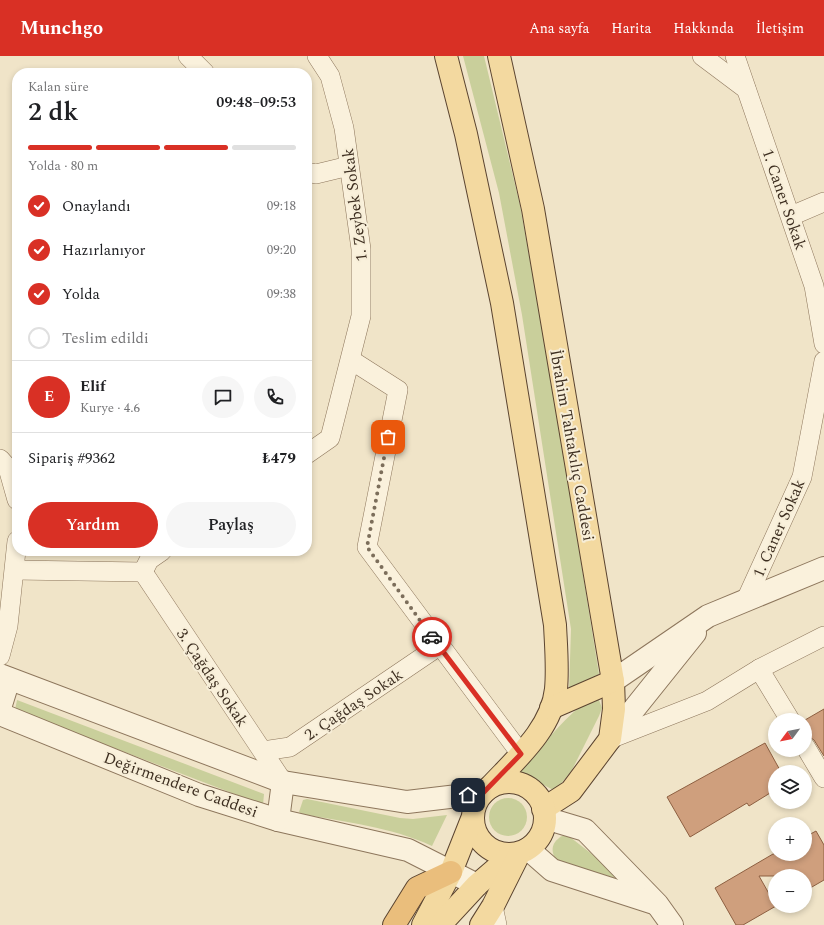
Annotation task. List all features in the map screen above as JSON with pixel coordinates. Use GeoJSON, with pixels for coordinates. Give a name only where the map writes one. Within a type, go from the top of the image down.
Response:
{"type":"FeatureCollection","features":[{"type":"Feature","properties":{"kind":"highway"},"geometry":{"type":"LineString","coordinates":[[394,925],[417,888],[451,872]]}},
{"type":"Feature","properties":{"kind":"main road"},"geometry":{"type":"LineString","coordinates":[[423,925],[451,872],[472,819],[473,810],[486,790],[538,734],[551,708],[556,690],[555,625],[502,303],[466,134],[446,56]]}},
{"type":"Feature","properties":{"kind":"main road","name":"İbrahim Tahtakılıç Caddesi"},"geometry":{"type":"LineString","coordinates":[[499,56],[533,209],[613,681],[614,709],[610,739],[571,791],[544,814]]}},
{"type":"Feature","properties":{"kind":"main road"},"geometry":{"type":"LineString","coordinates":[[551,708],[613,681]]}},
{"type":"Feature","properties":{"kind":"main road"},"geometry":{"type":"LineString","coordinates":[[440,925],[477,885],[540,836],[544,814],[540,800],[527,787],[508,782],[486,790]]}},
{"type":"Feature","properties":{"kind":"main road"},"geometry":{"type":"LineString","coordinates":[[472,819],[474,828],[482,843],[497,853],[520,852]]}},
{"type":"Feature","properties":{"kind":"main road"},"geometry":{"type":"LineString","coordinates":[[481,925],[495,916],[520,852]]}},
{"type":"Feature","properties":{"kind":"street"},"geometry":{"type":"LineString","coordinates":[[188,56],[200,68]]}},
{"type":"Feature","properties":{"kind":"street","name":"1. Zeybek Sokak"},"geometry":{"type":"LineString","coordinates":[[312,451],[330,438],[361,316],[361,249],[344,128],[330,76],[317,56]]}},
{"type":"Feature","properties":{"kind":"street"},"geometry":{"type":"LineString","coordinates":[[702,56],[746,89]]}},
{"type":"Feature","properties":{"kind":"street","name":"1. Caner Sokak"},"geometry":{"type":"LineString","coordinates":[[735,56],[814,286],[824,344]]}},
{"type":"Feature","properties":{"kind":"street"},"geometry":{"type":"LineString","coordinates":[[312,173],[316,174],[349,166]]}},
{"type":"Feature","properties":{"kind":"street"},"geometry":{"type":"LineString","coordinates":[[791,216],[824,202]]}},
{"type":"Feature","properties":{"kind":"street"},"geometry":{"type":"LineString","coordinates":[[351,360],[398,390],[367,547],[439,646],[521,754]]}},
{"type":"Feature","properties":{"kind":"street","name":"1. Caner Sokak"},"geometry":{"type":"LineString","coordinates":[[746,600],[802,477],[824,361]]}},
{"type":"Feature","properties":{"kind":"street"},"geometry":{"type":"LineString","coordinates":[[0,459],[8,468],[12,482]]}},
{"type":"Feature","properties":{"kind":"street"},"geometry":{"type":"LineString","coordinates":[[0,656],[8,626],[16,556]]}},
{"type":"Feature","properties":{"kind":"street"},"geometry":{"type":"LineString","coordinates":[[15,570],[143,572],[149,560],[155,556]]}},
{"type":"Feature","properties":{"kind":"street"},"geometry":{"type":"LineString","coordinates":[[613,681],[708,616],[824,568]]}},
{"type":"Feature","properties":{"kind":"street","name":"3. Çağdaş Sokak"},"geometry":{"type":"LineString","coordinates":[[143,572],[283,782]]}},
{"type":"Feature","properties":{"kind":"street"},"geometry":{"type":"LineString","coordinates":[[610,739],[708,616]]}},
{"type":"Feature","properties":{"kind":"street"},"geometry":{"type":"LineString","coordinates":[[610,739],[708,701],[759,669],[824,636]]}},
{"type":"Feature","properties":{"kind":"street","name":"2. Çağdaş Sokak"},"geometry":{"type":"LineString","coordinates":[[263,751],[290,747],[439,646]]}},
{"type":"Feature","properties":{"kind":"street"},"geometry":{"type":"LineString","coordinates":[[759,669],[786,713]]}},
{"type":"Feature","properties":{"kind":"street"},"geometry":{"type":"LineString","coordinates":[[0,708],[5,677],[283,782],[407,802],[486,790]]}},
{"type":"Feature","properties":{"kind":"street","name":"Değirmendere Caddesi"},"geometry":{"type":"LineString","coordinates":[[0,714],[199,795],[278,820],[408,850],[477,885]]}},
{"type":"Feature","properties":{"kind":"street"},"geometry":{"type":"LineString","coordinates":[[812,757],[824,778]]}},
{"type":"Feature","properties":{"kind":"street"},"geometry":{"type":"LineString","coordinates":[[278,820],[283,782]]}},
{"type":"Feature","properties":{"kind":"street"},"geometry":{"type":"LineString","coordinates":[[544,814],[585,830],[657,904],[672,925]]}},
{"type":"Feature","properties":{"kind":"street"},"geometry":{"type":"LineString","coordinates":[[520,852],[552,870],[657,904]]}},
{"type":"Feature","properties":{"kind":"green space"},"geometry":{"type":"Polygon","coordinates":[[[463,56],[484,56],[520,205],[555,401],[599,674],[569,691],[571,629],[522,315],[499,193],[463,56]]]}},
{"type":"Feature","properties":{"kind":"green space"},"geometry":{"type":"Polygon","coordinates":[[[592,698],[599,700],[602,708],[599,716],[572,770],[555,791],[520,772],[563,723],[582,705],[592,698]]]}},
{"type":"Feature","properties":{"kind":"green space"},"geometry":{"type":"Polygon","coordinates":[[[17,700],[264,794],[263,805],[15,710],[17,700]]]}},
{"type":"Feature","properties":{"kind":"green space"},"geometry":{"type":"Polygon","coordinates":[[[504,798],[512,798],[522,803],[526,810],[526,824],[522,831],[512,836],[504,836],[494,831],[492,828],[489,821],[489,813],[494,803],[497,801],[504,798]]]}},
{"type":"Feature","properties":{"kind":"green space"},"geometry":{"type":"Polygon","coordinates":[[[307,799],[400,818],[413,819],[447,815],[432,846],[401,834],[302,814],[299,812],[303,800],[307,799]]]}},
{"type":"Feature","properties":{"kind":"green space"},"geometry":{"type":"Polygon","coordinates":[[[566,834],[628,882],[556,860],[553,852],[555,842],[566,834]]]}},
{"type":"Feature","properties":{"kind":"building"},"geometry":{"type":"Polygon","coordinates":[[[824,709],[824,756],[812,739],[812,716],[824,709]]]}},
{"type":"Feature","properties":{"kind":"building"},"geometry":{"type":"Polygon","coordinates":[[[765,743],[768,748],[768,757],[773,757],[777,765],[768,765],[768,794],[749,806],[747,803],[690,837],[667,797],[765,743]]]}},
{"type":"Feature","properties":{"kind":"building"},"geometry":{"type":"Polygon","coordinates":[[[816,831],[824,845],[824,880],[812,887],[812,869],[768,869],[768,876],[759,876],[768,892],[768,911],[743,925],[736,925],[715,888],[768,857],[768,861],[812,861],[812,833],[816,831]]]}},
{"type":"Feature","properties":{"kind":"way so far"},"geometry":{"type":"LineString","coordinates":[[388,437],[367,547],[432,637]]}},
{"type":"Feature","properties":{"kind":"route"},"geometry":{"type":"LineString","coordinates":[[432,637],[521,754],[483,793],[468,795]]}}]}
